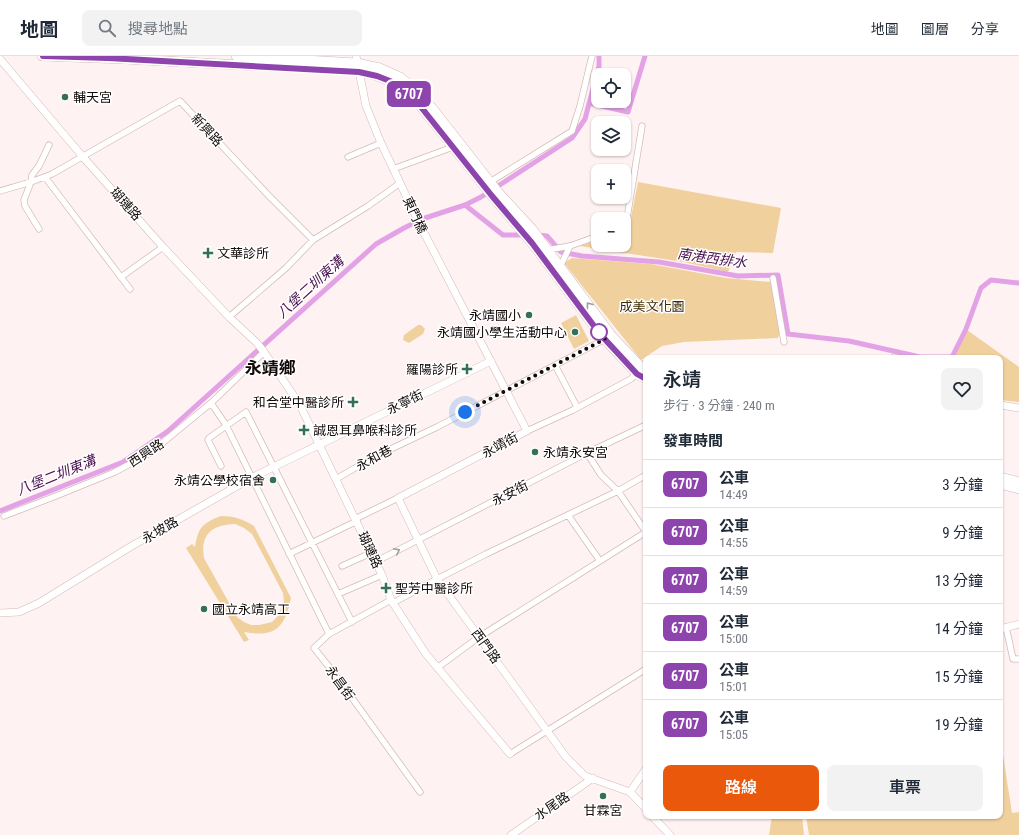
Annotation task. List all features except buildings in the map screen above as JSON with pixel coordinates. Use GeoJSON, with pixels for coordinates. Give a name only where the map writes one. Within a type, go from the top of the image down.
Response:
{"type":"FeatureCollection","features":[{"type":"Feature","properties":{"kind":"main road"},"geometry":{"type":"LineString","coordinates":[[42,56],[357,63],[377,76],[395,83],[409,94],[425,111],[453,147],[487,184]]}},
{"type":"Feature","properties":{"kind":"main road"},"geometry":{"type":"LineString","coordinates":[[236,56],[357,63],[387,70],[400,77],[418,92],[438,114],[487,184],[605,339],[641,370]]}},
{"type":"Feature","properties":{"kind":"main road"},"geometry":{"type":"LineString","coordinates":[[495,194],[532,229],[611,334],[641,370]]}},
{"type":"Feature","properties":{"kind":"main road"},"geometry":{"type":"LineString","coordinates":[[1003,478],[1019,482]]}},
{"type":"Feature","properties":{"kind":"main road"},"geometry":{"type":"LineString","coordinates":[[1003,485],[1019,489]]}},
{"type":"Feature","properties":{"kind":"street"},"geometry":{"type":"LineString","coordinates":[[487,184],[572,131],[580,106],[592,56]]}},
{"type":"Feature","properties":{"kind":"street","name":"瑚璉路"},"geometry":{"type":"LineString","coordinates":[[0,59],[83,157],[163,247],[229,317],[264,351],[300,405],[320,444],[382,575],[392,601],[426,654],[510,754]]}},
{"type":"Feature","properties":{"kind":"street","name":"東門橋"},"geometry":{"type":"LineString","coordinates":[[357,63],[366,106],[393,169],[420,225],[527,431]]}},
{"type":"Feature","properties":{"kind":"street","name":"新興路"},"geometry":{"type":"LineString","coordinates":[[83,157],[180,101],[269,196],[313,240]]}},
{"type":"Feature","properties":{"kind":"street"},"geometry":{"type":"LineString","coordinates":[[628,212],[642,126]]}},
{"type":"Feature","properties":{"kind":"street"},"geometry":{"type":"LineString","coordinates":[[348,157],[381,143]]}},
{"type":"Feature","properties":{"kind":"street"},"geometry":{"type":"LineString","coordinates":[[39,229],[25,206],[24,200],[32,175],[39,166],[49,144]]}},
{"type":"Feature","properties":{"kind":"street"},"geometry":{"type":"LineString","coordinates":[[393,169],[453,147]]}},
{"type":"Feature","properties":{"kind":"street"},"geometry":{"type":"LineString","coordinates":[[0,191],[45,177],[83,157]]}},
{"type":"Feature","properties":{"kind":"street"},"geometry":{"type":"LineString","coordinates":[[45,177],[130,289]]}},
{"type":"Feature","properties":{"kind":"street"},"geometry":{"type":"LineString","coordinates":[[229,317],[286,268],[313,240],[368,206],[400,183]]}},
{"type":"Feature","properties":{"kind":"street"},"geometry":{"type":"LineString","coordinates":[[547,250],[570,246],[591,238]]}},
{"type":"Feature","properties":{"kind":"street"},"geometry":{"type":"LineString","coordinates":[[560,267],[570,246]]}},
{"type":"Feature","properties":{"kind":"street"},"geometry":{"type":"LineString","coordinates":[[121,277],[163,247]]}},
{"type":"Feature","properties":{"kind":"street"},"geometry":{"type":"LineString","coordinates":[[773,278],[784,342]]}},
{"type":"Feature","properties":{"kind":"street","name":"永和巷"},"geometry":{"type":"LineString","coordinates":[[336,479],[374,457],[506,391],[605,339]]}},
{"type":"Feature","properties":{"kind":"street","name":"西興路"},"geometry":{"type":"LineString","coordinates":[[4,516],[115,472],[150,453],[210,404],[264,351]]}},
{"type":"Feature","properties":{"kind":"street","name":"永寧街"},"geometry":{"type":"LineString","coordinates":[[320,444],[491,361]]}},
{"type":"Feature","properties":{"kind":"street"},"geometry":{"type":"LineString","coordinates":[[555,365],[577,408]]}},
{"type":"Feature","properties":{"kind":"street","name":"永靖街"},"geometry":{"type":"LineString","coordinates":[[289,554],[527,431],[577,408],[631,379],[641,370]]}},
{"type":"Feature","properties":{"kind":"street"},"geometry":{"type":"LineString","coordinates":[[210,404],[226,425],[253,477],[286,548],[329,634]]}},
{"type":"Feature","properties":{"kind":"street"},"geometry":{"type":"LineString","coordinates":[[1003,405],[1019,408]]}},
{"type":"Feature","properties":{"kind":"street"},"geometry":{"type":"LineString","coordinates":[[221,466],[208,440],[226,425],[246,412],[352,622]]}},
{"type":"Feature","properties":{"kind":"street","name":"永安街"},"geometry":{"type":"LineString","coordinates":[[375,562],[587,453],[643,426]]}},
{"type":"Feature","properties":{"kind":"street","name":"永坡路"},"geometry":{"type":"LineString","coordinates":[[0,614],[19,612],[39,603],[130,547],[253,477],[320,444]]}},
{"type":"Feature","properties":{"kind":"street"},"geometry":{"type":"LineString","coordinates":[[587,453],[601,475],[618,491],[643,528]]}},
{"type":"Feature","properties":{"kind":"street","name":"永昌街"},"geometry":{"type":"LineString","coordinates":[[420,792],[334,673],[314,648],[329,634],[392,601],[618,491],[643,477]]}},
{"type":"Feature","properties":{"kind":"street","name":"西門路"},"geometry":{"type":"LineString","coordinates":[[398,498],[437,579],[566,757],[585,776],[630,792]]}},
{"type":"Feature","properties":{"kind":"street"},"geometry":{"type":"LineString","coordinates":[[568,515],[600,561]]}},
{"type":"Feature","properties":{"kind":"street"},"geometry":{"type":"LineString","coordinates":[[437,668],[479,636],[643,534]]}},
{"type":"Feature","properties":{"kind":"street"},"geometry":{"type":"LineString","coordinates":[[342,566],[371,553]]}},
{"type":"Feature","properties":{"kind":"street"},"geometry":{"type":"LineString","coordinates":[[338,594],[382,575]]}},
{"type":"Feature","properties":{"kind":"street"},"geometry":{"type":"LineString","coordinates":[[1019,624],[1003,628],[1013,659],[1019,659]]}},
{"type":"Feature","properties":{"kind":"street"},"geometry":{"type":"LineString","coordinates":[[510,754],[643,671]]}},
{"type":"Feature","properties":{"kind":"street"},"geometry":{"type":"LineString","coordinates":[[643,773],[630,792],[643,806]]}},
{"type":"Feature","properties":{"kind":"street","name":"水尾路"},"geometry":{"type":"LineString","coordinates":[[511,835],[593,778]]}},
{"type":"Feature","properties":{"kind":"street"},"geometry":{"type":"LineString","coordinates":[[655,819],[670,835]]}},
{"type":"Feature","properties":{"kind":"green space","name":"成美文化園"},"geometry":{"type":"Polygon","coordinates":[[[638,182],[781,208],[773,253],[736,252],[728,272],[683,262],[619,252],[631,252],[631,217],[638,182]]]}},
{"type":"Feature","properties":{"kind":"green space","name":"成美文化園"},"geometry":{"type":"Polygon","coordinates":[[[591,242],[591,248],[580,246],[591,242]]]}},
{"type":"Feature","properties":{"kind":"green space","name":"成美文化園"},"geometry":{"type":"Polygon","coordinates":[[[572,258],[651,264],[726,278],[771,282],[773,286],[780,331],[778,338],[684,342],[662,346],[648,355],[643,355],[643,359],[641,360],[564,263],[572,258]]]}},
{"type":"Feature","properties":{"kind":"green space","name":"永靖國小學生活動中心"},"geometry":{"type":"Polygon","coordinates":[[[576,315],[589,341],[574,349],[561,323],[576,315]]]}},
{"type":"Feature","properties":{"kind":"green space"},"geometry":{"type":"Polygon","coordinates":[[[418,325],[421,325],[425,329],[423,334],[409,343],[403,340],[404,335],[418,325]]]}},
{"type":"Feature","properties":{"kind":"green space"},"geometry":{"type":"Polygon","coordinates":[[[967,330],[1002,355],[953,355],[967,330]]]}},
{"type":"Feature","properties":{"kind":"green space"},"geometry":{"type":"Polygon","coordinates":[[[898,352],[911,355],[898,355],[898,352]]]}},
{"type":"Feature","properties":{"kind":"green space"},"geometry":{"type":"Polygon","coordinates":[[[1003,356],[1019,367],[1019,402],[1003,400],[1003,356]]]}},
{"type":"Feature","properties":{"kind":"green space"},"geometry":{"type":"Polygon","coordinates":[[[221,516],[234,517],[254,526],[291,598],[286,616],[277,628],[271,632],[264,633],[244,632],[249,640],[244,642],[186,548],[192,544],[195,547],[202,527],[209,521],[221,516]],[[235,524],[220,526],[209,532],[204,543],[204,558],[237,617],[251,625],[259,625],[272,622],[277,617],[284,602],[283,593],[252,534],[235,524]]]}},
{"type":"Feature","properties":{"kind":"green space"},"geometry":{"type":"Polygon","coordinates":[[[1003,755],[1012,813],[1019,812],[1019,835],[809,835],[806,819],[1003,819],[1003,755]]]}},
{"type":"Feature","properties":{"kind":"green space"},"geometry":{"type":"Polygon","coordinates":[[[772,819],[802,819],[804,835],[769,835],[772,819]]]}},
{"type":"Feature","properties":{"kind":"waterway","name":"八堡二圳東溝"},"geometry":{"type":"LineString","coordinates":[[0,511],[123,462],[168,431],[376,244],[422,219],[465,205],[481,197],[572,138],[585,119],[599,66],[599,56]]}},
{"type":"Feature","properties":{"kind":"waterway"},"geometry":{"type":"LineString","coordinates":[[589,103],[628,112],[645,56]]}},
{"type":"Feature","properties":{"kind":"waterway","name":"南港西排水"},"geometry":{"type":"LineString","coordinates":[[465,205],[503,235],[526,235]]}},
{"type":"Feature","properties":{"kind":"waterway","name":"南港西排水"},"geometry":{"type":"LineString","coordinates":[[536,235],[547,236],[561,252],[582,256],[659,262],[738,276],[778,275],[788,334],[849,341],[911,355]]}},
{"type":"Feature","properties":{"kind":"waterway","name":"南港西排水"},"geometry":{"type":"LineString","coordinates":[[953,355],[966,329],[981,288],[991,280],[1019,283]]}},
{"type":"Feature","properties":{"kind":"bus line","name":"6707"},"geometry":{"type":"LineString","coordinates":[[43,56],[108,58],[359,72],[377,76],[395,83],[413,97],[425,111],[492,196],[532,243],[600,334],[637,374],[643,377]]}},
{"type":"Feature","properties":{"kind":"place","name":"輔天宮"},"geometry":{"type":"Point","coordinates":[65,97]}},
{"type":"Feature","properties":{"kind":"place","name":"文華診所"},"geometry":{"type":"Point","coordinates":[208,253]}},
{"type":"Feature","properties":{"kind":"place","name":"永靖國小"},"geometry":{"type":"Point","coordinates":[529,315]}},
{"type":"Feature","properties":{"kind":"place","name":"永靖國小學生活動中心"},"geometry":{"type":"Point","coordinates":[575,332]}},
{"type":"Feature","properties":{"kind":"place","name":"羅陽診所"},"geometry":{"type":"Point","coordinates":[467,369]}},
{"type":"Feature","properties":{"kind":"place","name":"和合堂中醫診所"},"geometry":{"type":"Point","coordinates":[353,402]}},
{"type":"Feature","properties":{"kind":"place","name":"誠恩耳鼻喉科診所"},"geometry":{"type":"Point","coordinates":[304,430]}},
{"type":"Feature","properties":{"kind":"place","name":"永靖永安宮"},"geometry":{"type":"Point","coordinates":[535,452]}},
{"type":"Feature","properties":{"kind":"place","name":"永靖公學校宿舍"},"geometry":{"type":"Point","coordinates":[273,480]}},
{"type":"Feature","properties":{"kind":"place","name":"聖芳中醫診所"},"geometry":{"type":"Point","coordinates":[386,588]}},
{"type":"Feature","properties":{"kind":"place","name":"國立永靖高工"},"geometry":{"type":"Point","coordinates":[204,609]}},
{"type":"Feature","properties":{"kind":"place","name":"甘霖宮"},"geometry":{"type":"Point","coordinates":[603,796]}},
{"type":"Feature","properties":{"kind":"district","name":"永靖鄉"},"geometry":{"type":"Point","coordinates":[270,368]}},
{"type":"Feature","properties":{"kind":"route"},"geometry":{"type":"LineString","coordinates":[[465,412],[605,339],[599,332]]}}]}
